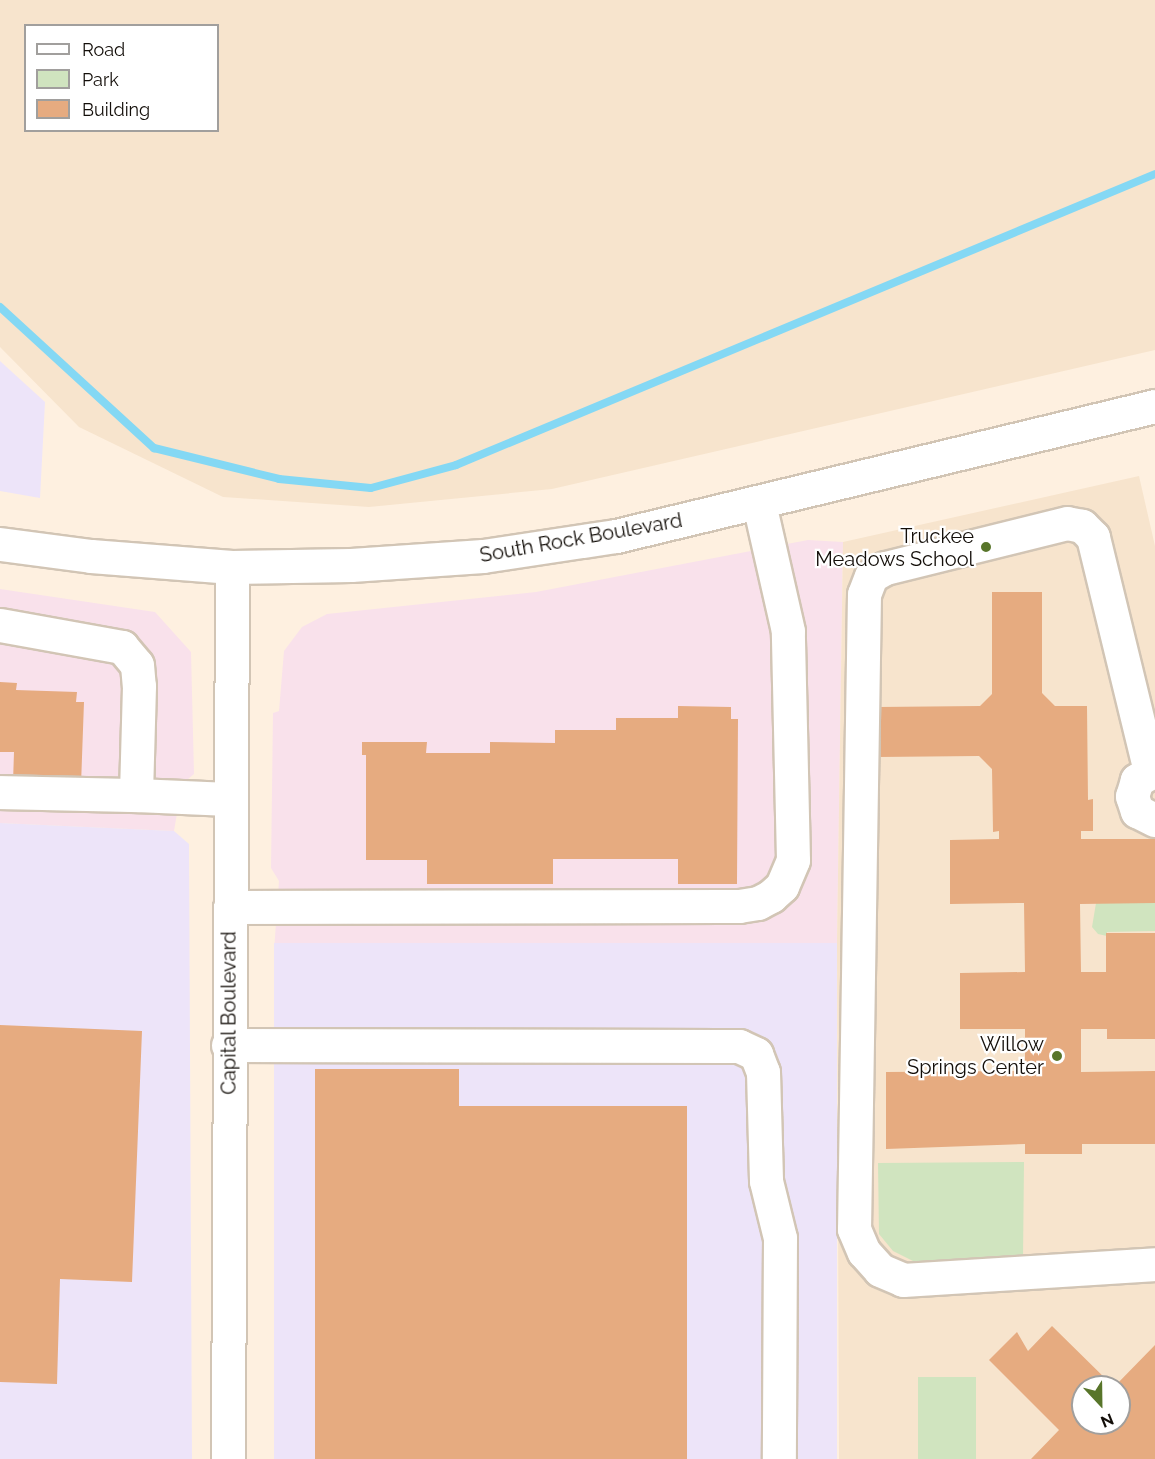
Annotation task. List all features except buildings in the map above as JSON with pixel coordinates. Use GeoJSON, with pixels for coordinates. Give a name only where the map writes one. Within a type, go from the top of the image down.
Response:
{"type":"FeatureCollection","features":[{"type":"Feature","properties":{"kind":"main road","name":"South Rock Boulevard"},"geometry":{"type":"LineString","coordinates":[[0,544],[91,556],[232,567],[351,565],[483,556],[616,536],[1154,413]]}},
{"type":"Feature","properties":{"kind":"main road"},"geometry":{"type":"LineString","coordinates":[[230,907],[739,906],[758,903],[771,896],[782,886],[793,860],[788,631],[759,503]]}},
{"type":"Feature","properties":{"kind":"main road"},"geometry":{"type":"LineString","coordinates":[[1155,820],[1137,811],[1132,796],[1137,780],[1153,771],[1093,537],[1082,526],[1067,523],[885,568],[871,576],[864,594],[854,1229],[864,1252],[880,1270],[903,1280],[1155,1264]]}},
{"type":"Feature","properties":{"kind":"main road","name":"Capital Boulevard"},"geometry":{"type":"LineString","coordinates":[[228,1459],[229,799],[232,567]]}},
{"type":"Feature","properties":{"kind":"main road"},"geometry":{"type":"LineString","coordinates":[[0,625],[122,647],[137,665],[136,795]]}},
{"type":"Feature","properties":{"kind":"main road"},"geometry":{"type":"LineString","coordinates":[[0,792],[229,799]]}},
{"type":"Feature","properties":{"kind":"main road"},"geometry":{"type":"LineString","coordinates":[[228,1045],[739,1046],[756,1054],[763,1072],[766,1181],[780,1238],[779,1459]]}},
{"type":"Feature","properties":{"kind":"shaded area"},"geometry":{"type":"Polygon","coordinates":[[[0,0],[1155,0],[1155,350],[552,489],[369,507],[223,497],[79,427],[0,347],[0,0]]]}},
{"type":"Feature","properties":{"kind":"shaded area"},"geometry":{"type":"Polygon","coordinates":[[[0,361],[45,402],[40,498],[0,491],[0,361]]]}},
{"type":"Feature","properties":{"kind":"shaded area","name":"Willow Springs Center"},"geometry":{"type":"Polygon","coordinates":[[[1139,476],[1155,546],[1155,1459],[839,1459],[837,943],[843,542],[1139,476]]]}},
{"type":"Feature","properties":{"kind":"shaded area"},"geometry":{"type":"Polygon","coordinates":[[[808,540],[843,542],[837,943],[274,951],[279,881],[271,868],[273,713],[279,711],[284,651],[302,627],[327,614],[536,592],[808,540]]]}},
{"type":"Feature","properties":{"kind":"shaded area"},"geometry":{"type":"Polygon","coordinates":[[[0,589],[155,612],[191,652],[194,774],[182,784],[174,831],[0,823],[0,589]]]}},
{"type":"Feature","properties":{"kind":"shaded area"},"geometry":{"type":"Polygon","coordinates":[[[0,823],[174,831],[189,844],[192,1459],[0,1459],[0,823]]]}},
{"type":"Feature","properties":{"kind":"shaded area"},"geometry":{"type":"Polygon","coordinates":[[[274,943],[837,943],[837,1459],[274,1459],[274,943]]]}},
{"type":"Feature","properties":{"kind":"green space"},"geometry":{"type":"Polygon","coordinates":[[[1155,902],[1155,931],[1107,932],[1107,936],[1098,934],[1092,927],[1096,903],[1155,902]]]}},
{"type":"Feature","properties":{"kind":"green space"},"geometry":{"type":"Polygon","coordinates":[[[1024,1162],[1023,1258],[945,1267],[915,1262],[893,1251],[879,1234],[878,1163],[1024,1162]]]}},
{"type":"Feature","properties":{"kind":"green space"},"geometry":{"type":"Polygon","coordinates":[[[918,1377],[976,1377],[976,1459],[918,1459],[918,1377]]]}},
{"type":"Feature","properties":{"kind":"waterway"},"geometry":{"type":"LineString","coordinates":[[0,307],[154,448],[279,479],[371,488],[456,465],[1155,174]]}},
{"type":"Feature","properties":{"kind":"place","name":"Truckee Meadows School"},"geometry":{"type":"Point","coordinates":[986,547]}},
{"type":"Feature","properties":{"kind":"place","name":"Willow Springs Center"},"geometry":{"type":"Point","coordinates":[1057,1056]}}]}
